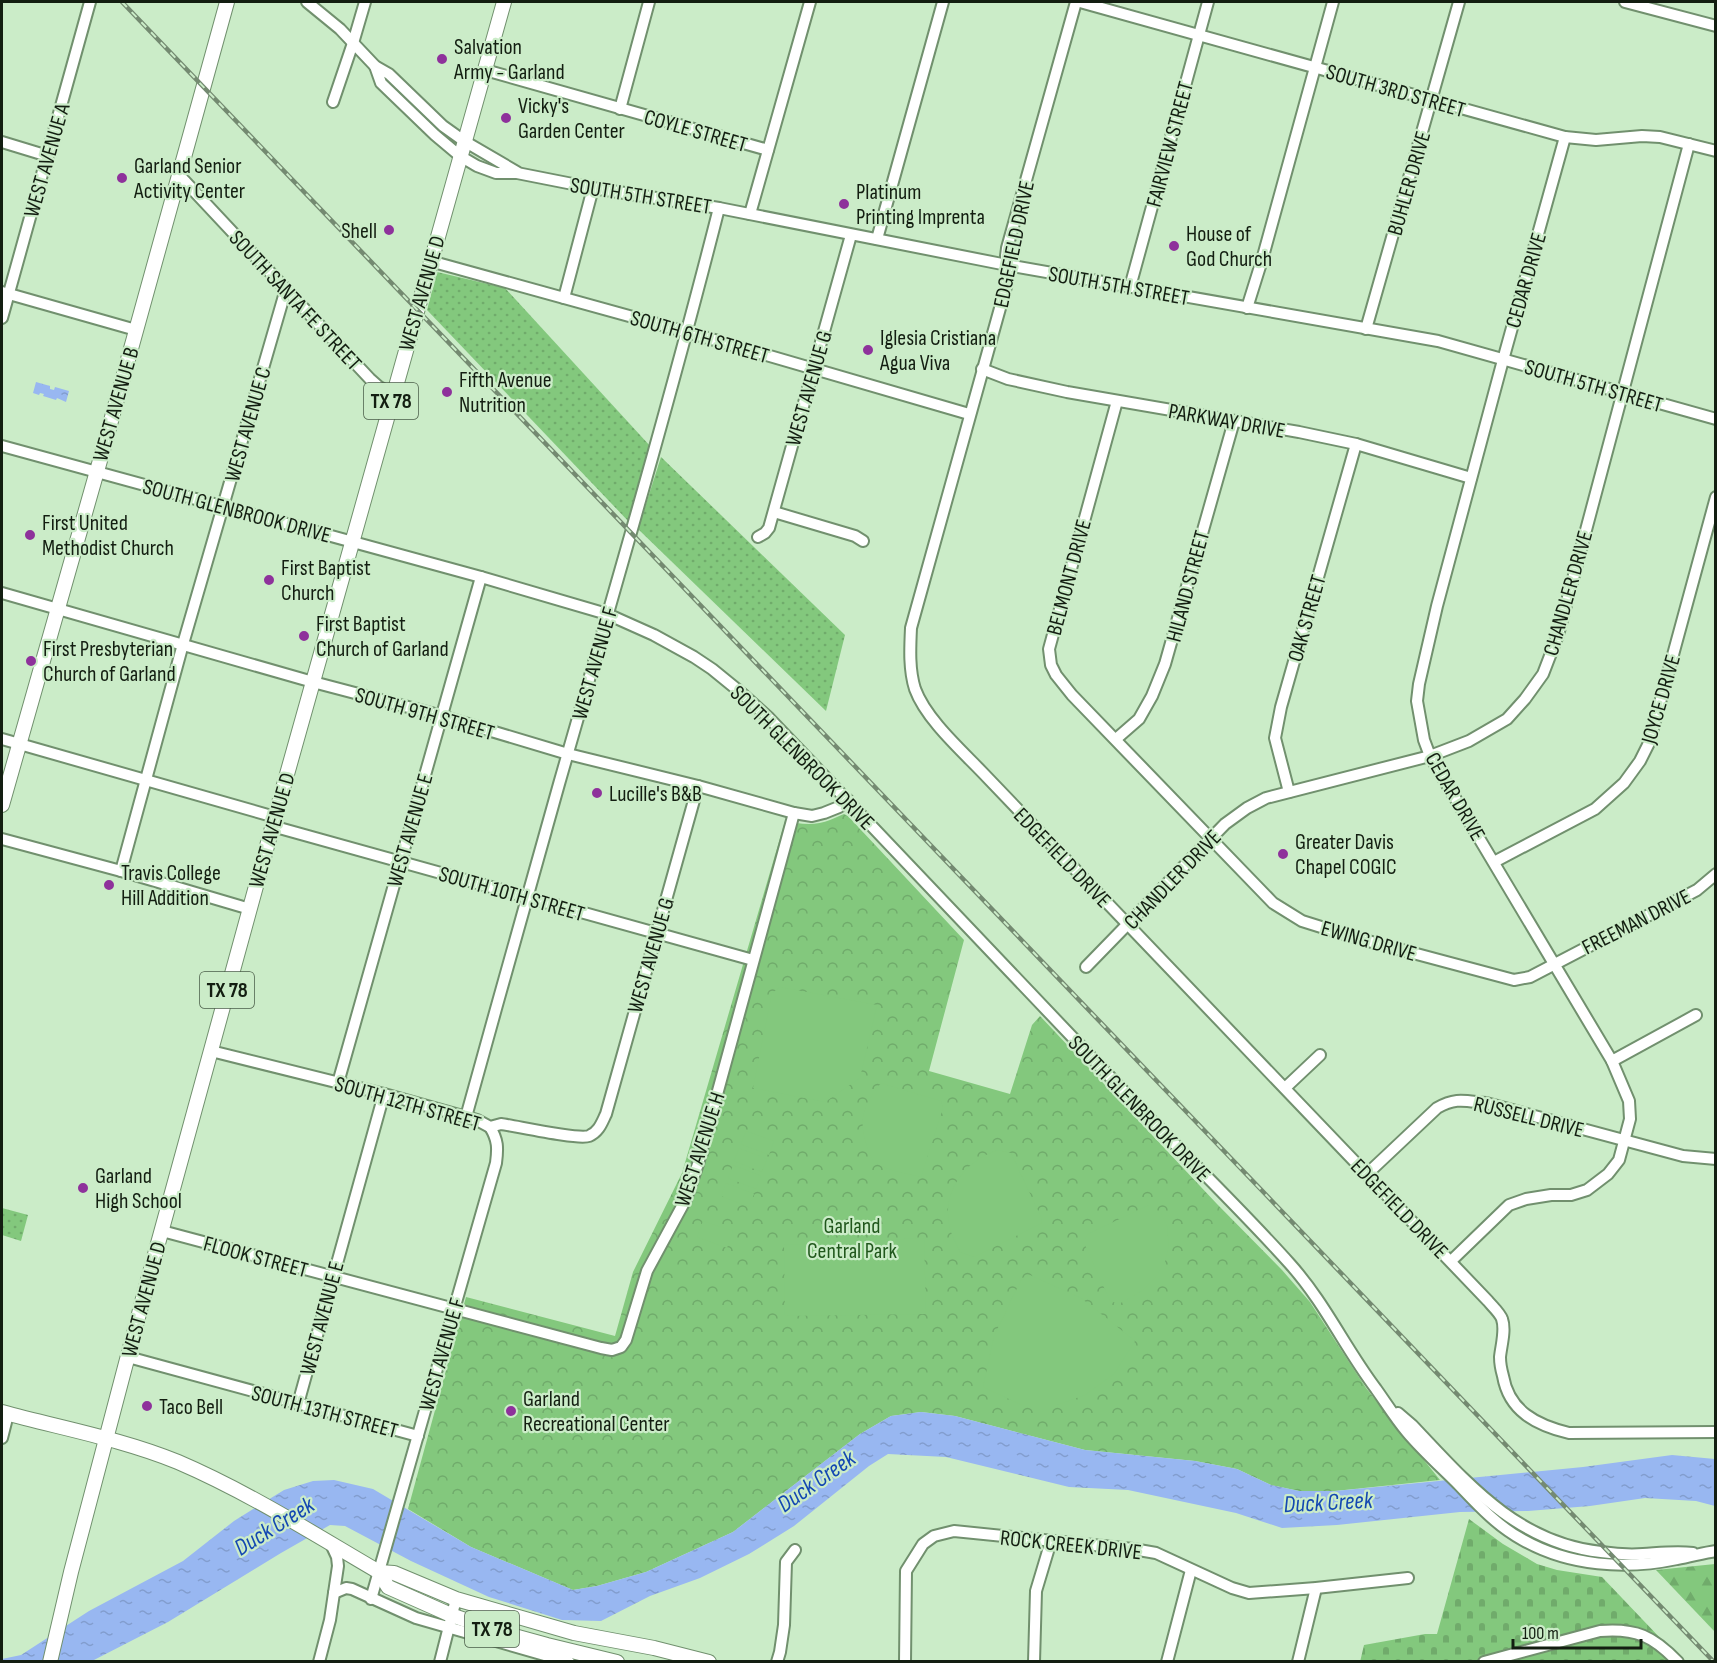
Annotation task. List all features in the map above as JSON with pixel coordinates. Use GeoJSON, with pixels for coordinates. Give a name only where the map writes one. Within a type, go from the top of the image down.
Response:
{"type":"FeatureCollection","features":[{"type":"Feature","properties":{"kind":"main road","name":"WEST AVENUE B"},"geometry":{"type":"LineString","coordinates":[[2,805],[227,2]]}},
{"type":"Feature","properties":{"kind":"main road","name":"WEST AVENUE D"},"geometry":{"type":"LineString","coordinates":[[50,1662],[106,1439],[211,1051],[504,2]]}},
{"type":"Feature","properties":{"kind":"main road","name":"TX 78"},"geometry":{"type":"LineString","coordinates":[[5,1413],[106,1439],[177,1462],[244,1494],[325,1541],[378,1577],[388,1587],[450,1622],[500,1632],[617,1662]]}},
{"type":"Feature","properties":{"kind":"main road","name":"TX 78"},"geometry":{"type":"LineString","coordinates":[[378,1577],[394,1573],[456,1599],[574,1633],[709,1662]]}},
{"type":"Feature","properties":{"kind":"street","name":"WEST AVENUE A"},"geometry":{"type":"LineString","coordinates":[[2,318],[5,293],[48,156],[90,2]]}},
{"type":"Feature","properties":{"kind":"street","name":"SOUTH 5TH STREET"},"geometry":{"type":"LineString","coordinates":[[307,2],[333,23],[375,66],[389,74],[443,126],[517,172]]}},
{"type":"Feature","properties":{"kind":"street"},"geometry":{"type":"LineString","coordinates":[[333,102],[365,2]]}},
{"type":"Feature","properties":{"kind":"street"},"geometry":{"type":"LineString","coordinates":[[620,109],[649,2]]}},
{"type":"Feature","properties":{"kind":"street"},"geometry":{"type":"LineString","coordinates":[[750,214],[810,2]]}},
{"type":"Feature","properties":{"kind":"street"},"geometry":{"type":"LineString","coordinates":[[877,239],[943,2]]}},
{"type":"Feature","properties":{"kind":"street","name":"SOUTH 3RD STREET"},"geometry":{"type":"LineString","coordinates":[[1078,2],[1565,137],[1596,140],[1642,136],[1660,137],[1716,151]]}},
{"type":"Feature","properties":{"kind":"street","name":"EDGEFIELD DRIVE"},"geometry":{"type":"LineString","coordinates":[[1078,2],[1007,248],[1007,283],[911,628],[910,657],[915,687],[928,714],[982,773],[1488,1301],[1502,1319],[1500,1361],[1505,1388],[1515,1406],[1548,1428],[1569,1433],[1716,1432]]}},
{"type":"Feature","properties":{"kind":"street","name":"FAIRVIEW STREET"},"geometry":{"type":"LineString","coordinates":[[1130,287],[1208,2]]}},
{"type":"Feature","properties":{"kind":"street"},"geometry":{"type":"LineString","coordinates":[[1247,308],[1333,2]]}},
{"type":"Feature","properties":{"kind":"street","name":"BUHLER DRIVE"},"geometry":{"type":"LineString","coordinates":[[1366,329],[1459,2]]}},
{"type":"Feature","properties":{"kind":"street"},"geometry":{"type":"LineString","coordinates":[[1625,2],[1716,26]]}},
{"type":"Feature","properties":{"kind":"street","name":"SOUTH 5TH STREET"},"geometry":{"type":"LineString","coordinates":[[375,66],[381,83],[421,122],[460,156],[496,173],[517,172],[593,188],[719,208],[1007,265],[1438,341],[1716,419]]}},
{"type":"Feature","properties":{"kind":"street","name":"COYLE STREET"},"geometry":{"type":"LineString","coordinates":[[485,70],[768,150]]}},
{"type":"Feature","properties":{"kind":"street","name":"CEDAR DRIVE"},"geometry":{"type":"LineString","coordinates":[[1451,1261],[1509,1205],[1526,1199],[1587,1190],[1608,1174],[1619,1160],[1630,1119],[1629,1101],[1612,1061],[1430,756],[1424,740],[1417,701],[1437,606],[1565,137]]}},
{"type":"Feature","properties":{"kind":"street"},"geometry":{"type":"LineString","coordinates":[[2,142],[48,156]]}},
{"type":"Feature","properties":{"kind":"street","name":"CHANDLER DRIVE"},"geometry":{"type":"LineString","coordinates":[[1086,967],[1225,824],[1247,808],[1266,798],[1430,756],[1469,741],[1507,719],[1543,674],[1558,635],[1689,144]]}},
{"type":"Feature","properties":{"kind":"street","name":"SOUTH SANTA FE STREET"},"geometry":{"type":"LineString","coordinates":[[179,175],[370,379],[393,394]]}},
{"type":"Feature","properties":{"kind":"street"},"geometry":{"type":"LineString","coordinates":[[564,298],[593,188]]}},
{"type":"Feature","properties":{"kind":"street","name":"WEST AVENUE F"},"geometry":{"type":"LineString","coordinates":[[466,1117],[687,332],[719,208]]}},
{"type":"Feature","properties":{"kind":"street","name":"WEST AVENUE G"},"geometry":{"type":"LineString","coordinates":[[758,537],[769,528],[774,512],[851,234]]}},
{"type":"Feature","properties":{"kind":"street","name":"SOUTH 6TH STREET"},"geometry":{"type":"LineString","coordinates":[[430,261],[687,332],[969,414]]}},
{"type":"Feature","properties":{"kind":"street","name":"WEST AVENUE C"},"geometry":{"type":"LineString","coordinates":[[121,871],[183,644],[286,289]]}},
{"type":"Feature","properties":{"kind":"street"},"geometry":{"type":"LineString","coordinates":[[5,293],[136,330]]}},
{"type":"Feature","properties":{"kind":"street","name":"PARKWAY DRIVE"},"geometry":{"type":"LineString","coordinates":[[982,369],[1008,379],[1067,392],[1234,420],[1356,444],[1471,478]]}},
{"type":"Feature","properties":{"kind":"street","name":"BELMONT DRIVE"},"geometry":{"type":"LineString","coordinates":[[1117,401],[1049,649],[1051,665],[1072,696],[1116,739],[1210,839]]}},
{"type":"Feature","properties":{"kind":"street","name":"HILAND STREET"},"geometry":{"type":"LineString","coordinates":[[1116,739],[1139,719],[1152,696],[1165,664],[1234,420]]}},
{"type":"Feature","properties":{"kind":"street","name":"OAK STREET"},"geometry":{"type":"LineString","coordinates":[[1289,792],[1275,738],[1281,707],[1356,444]]}},
{"type":"Feature","properties":{"kind":"street","name":"SOUTH GLENBROOK DRIVE"},"geometry":{"type":"LineString","coordinates":[[2,446],[481,577],[607,614],[654,635],[694,657],[712,669],[769,718],[1289,1263],[1324,1307],[1361,1368],[1406,1431],[1494,1506],[1525,1527],[1550,1539],[1586,1550],[1623,1554],[1677,1551],[1698,1553]]}},
{"type":"Feature","properties":{"kind":"street","name":"JOYCE DRIVE"},"geometry":{"type":"LineString","coordinates":[[1494,862],[1595,809],[1624,783],[1640,761],[1649,743],[1716,497]]}},
{"type":"Feature","properties":{"kind":"street"},"geometry":{"type":"LineString","coordinates":[[774,512],[855,536],[863,541]]}},
{"type":"Feature","properties":{"kind":"street","name":"WEST AVENUE E"},"geometry":{"type":"LineString","coordinates":[[338,1083],[481,577]]}},
{"type":"Feature","properties":{"kind":"street","name":"SOUTH 9TH STREET"},"geometry":{"type":"LineString","coordinates":[[2,593],[568,754],[698,786],[794,813],[812,816],[839,807],[848,800]]}},
{"type":"Feature","properties":{"kind":"street","name":"SOUTH 10TH STREET"},"geometry":{"type":"LineString","coordinates":[[2,739],[146,780],[400,862],[753,960]]}},
{"type":"Feature","properties":{"kind":"street","name":"WEST AVENUE G"},"geometry":{"type":"LineString","coordinates":[[602,1124],[698,786]]}},
{"type":"Feature","properties":{"kind":"street","name":"WEST AVENUE H"},"geometry":{"type":"LineString","coordinates":[[454,1309],[601,1348],[612,1350],[621,1347],[629,1333],[647,1271],[686,1198],[698,1164],[794,813]]}},
{"type":"Feature","properties":{"kind":"street"},"geometry":{"type":"LineString","coordinates":[[2,839],[250,909]]}},
{"type":"Feature","properties":{"kind":"street","name":"EWING DRIVE"},"geometry":{"type":"LineString","coordinates":[[1210,839],[1273,903],[1302,921],[1514,980],[1530,977],[1554,964]]}},
{"type":"Feature","properties":{"kind":"street","name":"FREEMAN DRIVE"},"geometry":{"type":"LineString","coordinates":[[1554,964],[1697,890],[1716,874]]}},
{"type":"Feature","properties":{"kind":"street"},"geometry":{"type":"LineString","coordinates":[[1612,1061],[1696,1015]]}},
{"type":"Feature","properties":{"kind":"street","name":"SOUTH 12TH STREET"},"geometry":{"type":"LineString","coordinates":[[211,1051],[384,1094],[477,1120],[490,1127],[501,1124],[588,1137],[602,1124]]}},
{"type":"Feature","properties":{"kind":"street"},"geometry":{"type":"LineString","coordinates":[[1285,1088],[1320,1055]]}},
{"type":"Feature","properties":{"kind":"street","name":"WEST AVENUE E"},"geometry":{"type":"LineString","coordinates":[[298,1404],[384,1094]]}},
{"type":"Feature","properties":{"kind":"street","name":"RUSSELL DRIVE"},"geometry":{"type":"LineString","coordinates":[[1367,1174],[1437,1108],[1449,1101],[1459,1100],[1486,1103],[1683,1156],[1716,1159]]}},
{"type":"Feature","properties":{"kind":"street","name":"WEST AVENUE F"},"geometry":{"type":"LineString","coordinates":[[371,1599],[496,1163],[498,1147],[496,1136],[490,1127]]}},
{"type":"Feature","properties":{"kind":"street","name":"FLOOK STREET"},"geometry":{"type":"LineString","coordinates":[[162,1231],[454,1309]]}},
{"type":"Feature","properties":{"kind":"street","name":"SOUTH 13TH STREET"},"geometry":{"type":"LineString","coordinates":[[128,1357],[418,1436]]}},
{"type":"Feature","properties":{"kind":"street"},"geometry":{"type":"LineString","coordinates":[[2,1438],[5,1413]]}},
{"type":"Feature","properties":{"kind":"street","name":"SOUTH GLENBROOK DRIVE"},"geometry":{"type":"LineString","coordinates":[[1432,1451],[1480,1507],[1508,1530],[1537,1548],[1572,1559],[1611,1565],[1644,1564],[1716,1551]]}},
{"type":"Feature","properties":{"kind":"street","name":"ROCK CREEK DRIVE"},"geometry":{"type":"LineString","coordinates":[[905,1662],[906,1570],[923,1544],[934,1536],[954,1531],[1132,1549],[1156,1554],[1232,1588],[1249,1593],[1408,1578]]}},
{"type":"Feature","properties":{"kind":"street"},"geometry":{"type":"LineString","coordinates":[[319,1662],[330,1620],[339,1566],[337,1557],[325,1541]]}},
{"type":"Feature","properties":{"kind":"street"},"geometry":{"type":"LineString","coordinates":[[1034,1662],[1036,1592],[1051,1541]]}},
{"type":"Feature","properties":{"kind":"street"},"geometry":{"type":"LineString","coordinates":[[777,1662],[784,1625],[786,1562],[795,1551]]}},
{"type":"Feature","properties":{"kind":"street"},"geometry":{"type":"LineString","coordinates":[[1167,1662],[1191,1570]]}},
{"type":"Feature","properties":{"kind":"street"},"geometry":{"type":"LineString","coordinates":[[334,1593],[346,1588],[352,1589],[416,1618],[450,1622],[567,1661]]}},
{"type":"Feature","properties":{"kind":"street"},"geometry":{"type":"LineString","coordinates":[[1298,1662],[1316,1588]]}},
{"type":"Feature","properties":{"kind":"street"},"geometry":{"type":"LineString","coordinates":[[440,1662],[456,1599]]}},
{"type":"Feature","properties":{"kind":"street"},"geometry":{"type":"LineString","coordinates":[[1484,1662],[1614,1629],[1628,1630],[1656,1641],[1678,1662]]}},
{"type":"Feature","properties":{"kind":"green space"},"geometry":{"type":"Polygon","coordinates":[[[437,272],[505,288],[651,447],[630,523],[427,310],[437,272]]]}},
{"type":"Feature","properties":{"kind":"green space"},"geometry":{"type":"Polygon","coordinates":[[[661,457],[845,635],[826,711],[638,529],[661,457]]]}},
{"type":"Feature","properties":{"kind":"green space","name":"Garland Central Park"},"geometry":{"type":"Polygon","coordinates":[[[844,814],[964,940],[929,1071],[1010,1094],[1032,1025],[1040,1016],[1310,1302],[1366,1388],[1440,1480],[1335,1491],[1299,1491],[1271,1485],[1237,1469],[1195,1461],[1085,1450],[955,1416],[921,1412],[891,1416],[860,1434],[733,1532],[646,1572],[597,1586],[573,1590],[471,1547],[408,1509],[466,1297],[615,1336],[633,1272],[682,1173],[785,821],[813,824],[844,814]]]}},
{"type":"Feature","properties":{"kind":"green space"},"geometry":{"type":"Polygon","coordinates":[[[780,987],[877,1005],[860,1078],[825,1102],[753,1088],[772,993],[780,987]]]}},
{"type":"Feature","properties":{"kind":"green space"},"geometry":{"type":"Polygon","coordinates":[[[881,1083],[941,1101],[943,1108],[921,1177],[883,1167],[873,1160],[869,1152],[864,1134],[864,1111],[881,1083]]]}},
{"type":"Feature","properties":{"kind":"green space"},"geometry":{"type":"Polygon","coordinates":[[[746,1131],[774,1141],[769,1155],[741,1144],[746,1131]]]}},
{"type":"Feature","properties":{"kind":"green space"},"geometry":{"type":"Polygon","coordinates":[[[739,1148],[767,1159],[762,1172],[734,1161],[739,1148]]]}},
{"type":"Feature","properties":{"kind":"green space"},"geometry":{"type":"Polygon","coordinates":[[[998,1150],[1011,1153],[1042,1223],[974,1257],[960,1252],[948,1221],[948,1207],[956,1182],[964,1172],[985,1155],[998,1150]]]}},
{"type":"Feature","properties":{"kind":"green space"},"geometry":{"type":"Polygon","coordinates":[[[733,1165],[761,1176],[756,1189],[728,1178],[733,1165]]]}},
{"type":"Feature","properties":{"kind":"green space"},"geometry":{"type":"Polygon","coordinates":[[[726,1183],[754,1194],[749,1207],[721,1196],[726,1183]]]}},
{"type":"Feature","properties":{"kind":"green space"},"geometry":{"type":"Polygon","coordinates":[[[1149,1205],[1161,1213],[1167,1226],[1169,1245],[1165,1262],[1155,1278],[1143,1290],[1119,1304],[1110,1301],[1085,1245],[1085,1239],[1088,1234],[1149,1205]]]}},
{"type":"Feature","properties":{"kind":"green space"},"geometry":{"type":"Polygon","coordinates":[[[2,1208],[28,1215],[21,1241],[2,1235],[2,1208]]]}},
{"type":"Feature","properties":{"kind":"green space"},"geometry":{"type":"Polygon","coordinates":[[[703,1221],[733,1231],[727,1248],[697,1237],[703,1221]]]}},
{"type":"Feature","properties":{"kind":"green space"},"geometry":{"type":"Polygon","coordinates":[[[924,1238],[926,1314],[785,1316],[784,1245],[924,1238]]]}},
{"type":"Feature","properties":{"kind":"green space"},"geometry":{"type":"Polygon","coordinates":[[[1030,1275],[1081,1298],[1135,1341],[1114,1374],[1085,1395],[1057,1405],[1022,1405],[983,1387],[994,1336],[1022,1278],[1030,1275]]]}},
{"type":"Feature","properties":{"kind":"green space"},"geometry":{"type":"Polygon","coordinates":[[[1469,1519],[1503,1544],[1537,1564],[1557,1570],[1602,1577],[1682,1661],[1360,1662],[1364,1645],[1437,1634],[1469,1519]]]}},
{"type":"Feature","properties":{"kind":"green space"},"geometry":{"type":"Polygon","coordinates":[[[1716,1564],[1715,1632],[1656,1570],[1716,1564]]]}},
{"type":"Feature","properties":{"kind":"water"},"geometry":{"type":"Polygon","coordinates":[[[36,382],[50,386],[50,389],[54,390],[55,387],[69,391],[66,402],[43,396],[44,394],[33,393],[36,382]]]}},
{"type":"Feature","properties":{"kind":"water","name":"Duck Creek"},"geometry":{"type":"Polygon","coordinates":[[[921,1412],[955,1416],[1085,1450],[1195,1461],[1237,1469],[1271,1485],[1299,1491],[1335,1491],[1583,1467],[1672,1455],[1715,1459],[1715,1506],[1696,1501],[1645,1498],[1590,1506],[1528,1511],[1460,1512],[1337,1525],[1282,1528],[1236,1513],[1128,1490],[1069,1487],[946,1457],[888,1454],[869,1466],[794,1526],[749,1554],[700,1578],[650,1596],[601,1621],[562,1620],[489,1597],[411,1561],[345,1526],[330,1525],[168,1622],[92,1661],[2,1662],[2,1659],[21,1655],[89,1611],[183,1561],[234,1521],[284,1490],[313,1481],[334,1480],[373,1489],[471,1547],[573,1590],[597,1586],[646,1572],[733,1532],[860,1434],[891,1416],[921,1412]]]}},
{"type":"Feature","properties":{"kind":"railway"},"geometry":{"type":"LineString","coordinates":[[122,2],[1714,1662]]}},
{"type":"Feature","properties":{"kind":"place","name":"Salvation Army - Garland"},"geometry":{"type":"Point","coordinates":[442,59]}},
{"type":"Feature","properties":{"kind":"place","name":"Vicky's Garden Center"},"geometry":{"type":"Point","coordinates":[506,118]}},
{"type":"Feature","properties":{"kind":"place","name":"Garland Senior Activity Center"},"geometry":{"type":"Point","coordinates":[122,178]}},
{"type":"Feature","properties":{"kind":"place","name":"Platinum Printing Imprenta"},"geometry":{"type":"Point","coordinates":[844,204]}},
{"type":"Feature","properties":{"kind":"place","name":"Shell"},"geometry":{"type":"Point","coordinates":[389,230]}},
{"type":"Feature","properties":{"kind":"place","name":"House of God Church"},"geometry":{"type":"Point","coordinates":[1174,246]}},
{"type":"Feature","properties":{"kind":"place","name":"Iglesia Cristiana Agua Viva"},"geometry":{"type":"Point","coordinates":[868,350]}},
{"type":"Feature","properties":{"kind":"place","name":"Fifth Avenue Nutrition"},"geometry":{"type":"Point","coordinates":[447,392]}},
{"type":"Feature","properties":{"kind":"place","name":"First United Methodist Church"},"geometry":{"type":"Point","coordinates":[30,535]}},
{"type":"Feature","properties":{"kind":"place","name":"First Baptist Church"},"geometry":{"type":"Point","coordinates":[269,580]}},
{"type":"Feature","properties":{"kind":"place","name":"First Baptist Church of Garland"},"geometry":{"type":"Point","coordinates":[304,636]}},
{"type":"Feature","properties":{"kind":"place","name":"First Presbyterian Church of Garland"},"geometry":{"type":"Point","coordinates":[31,661]}},
{"type":"Feature","properties":{"kind":"place","name":"Lucille's B&B"},"geometry":{"type":"Point","coordinates":[597,793]}},
{"type":"Feature","properties":{"kind":"place","name":"Greater Davis Chapel COGIC"},"geometry":{"type":"Point","coordinates":[1283,854]}},
{"type":"Feature","properties":{"kind":"place","name":"Travis College Hill Addition"},"geometry":{"type":"Point","coordinates":[109,885]}},
{"type":"Feature","properties":{"kind":"place","name":"Garland High School"},"geometry":{"type":"Point","coordinates":[83,1188]}},
{"type":"Feature","properties":{"kind":"place","name":"Taco Bell"},"geometry":{"type":"Point","coordinates":[147,1406]}},
{"type":"Feature","properties":{"kind":"place","name":"Garland Recreational Center"},"geometry":{"type":"Point","coordinates":[511,1411]}}]}
